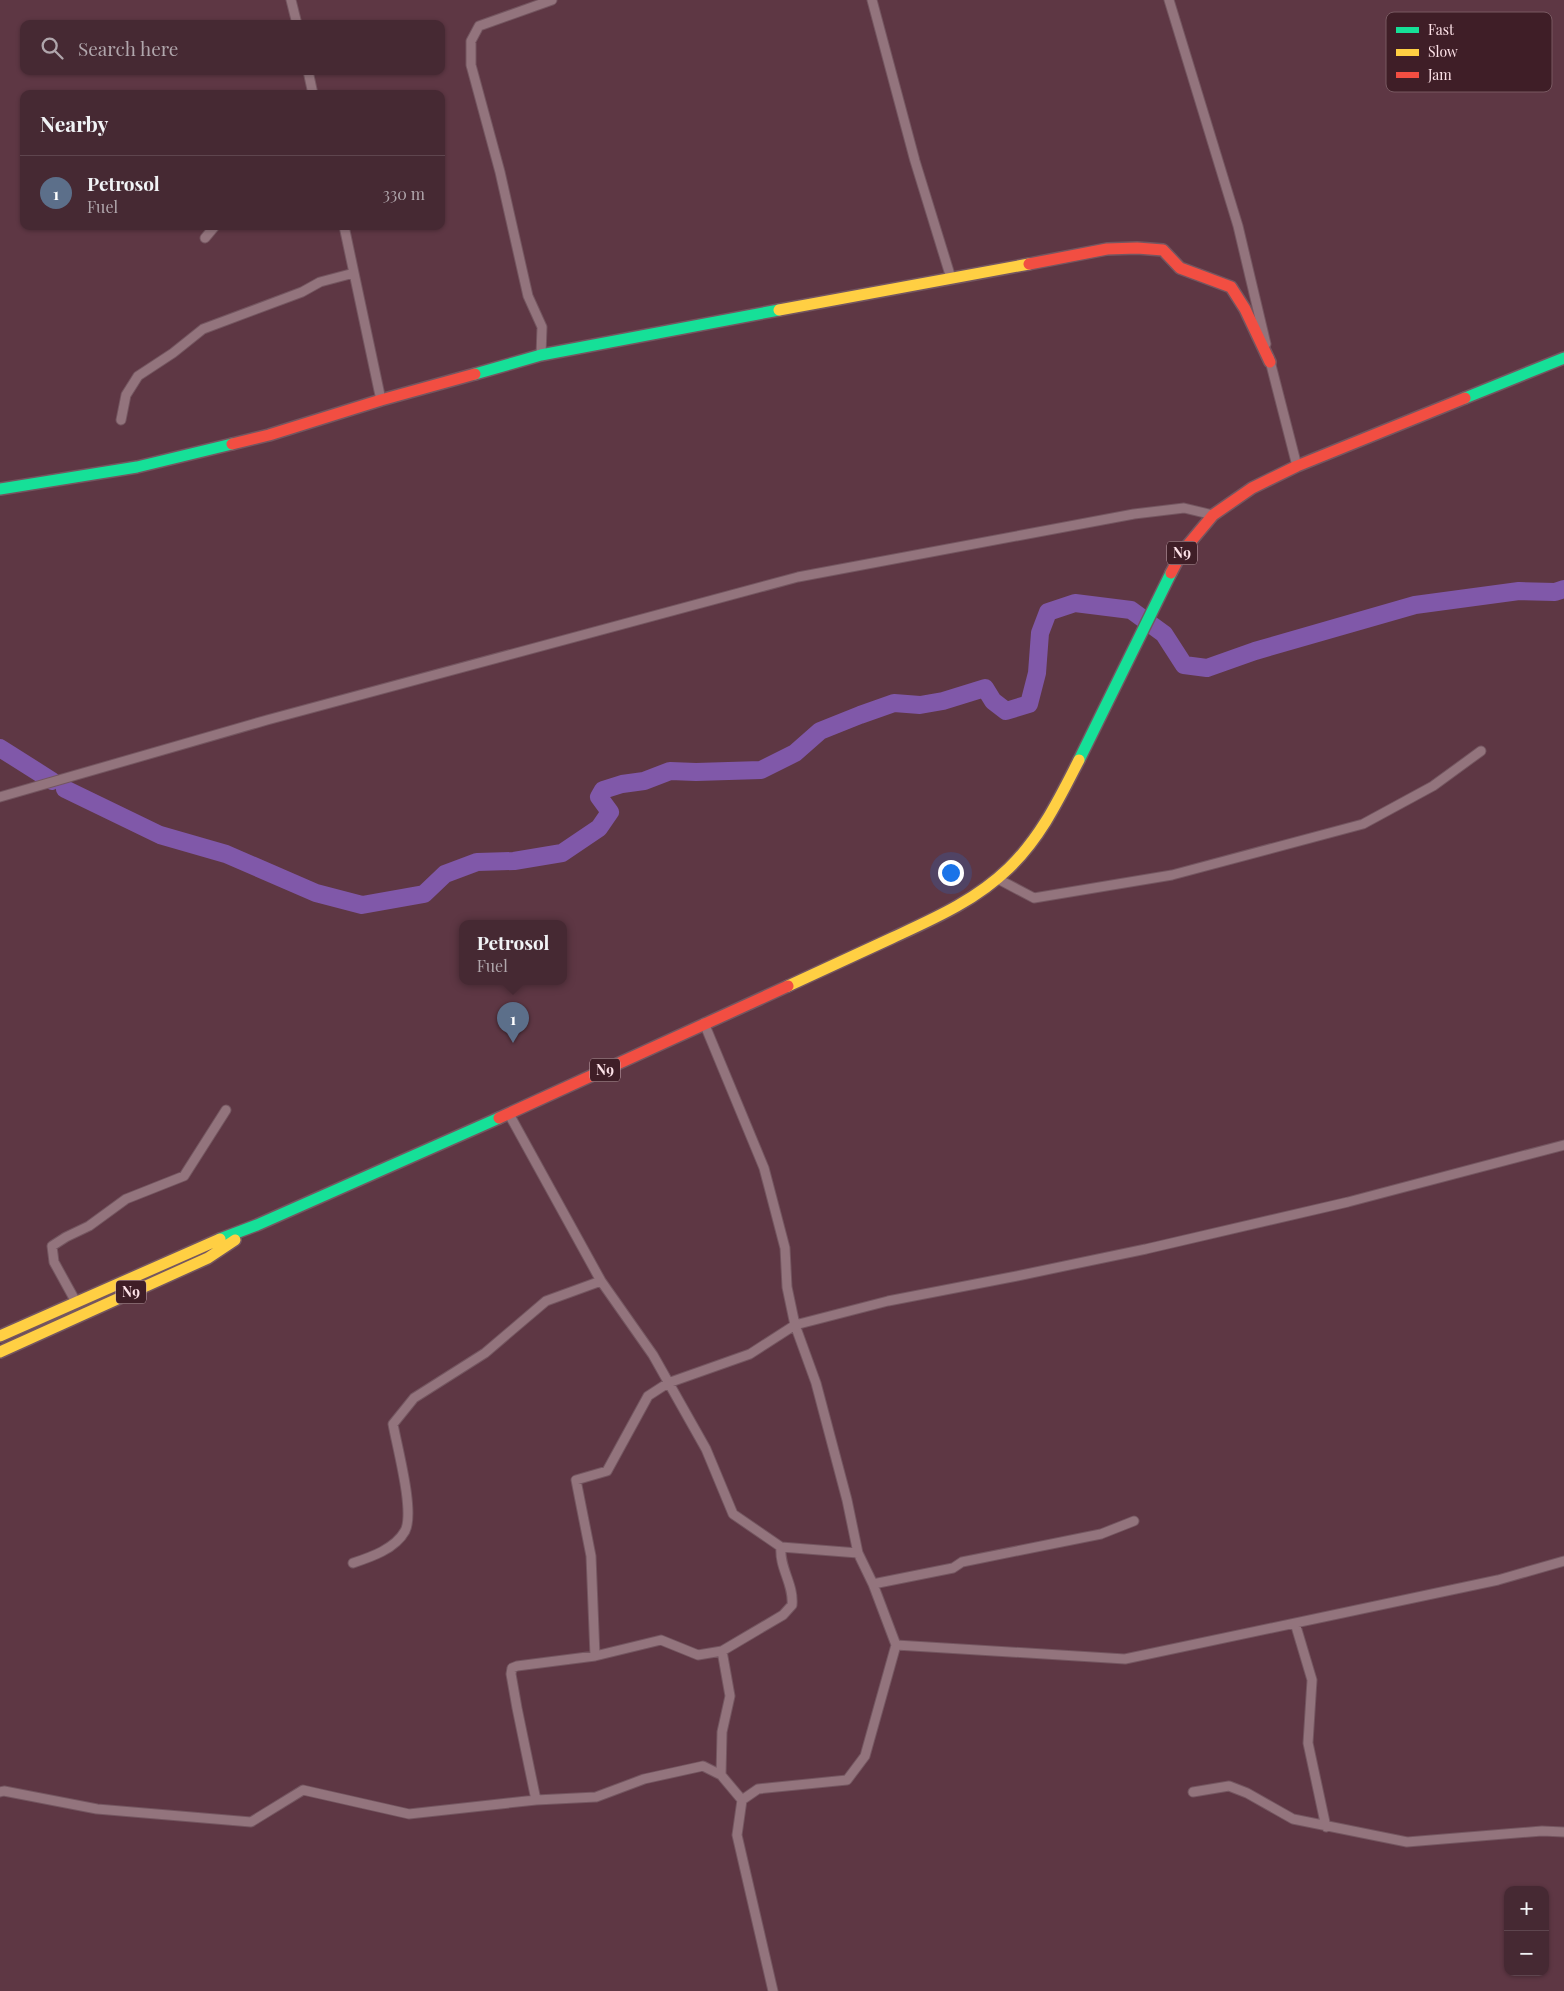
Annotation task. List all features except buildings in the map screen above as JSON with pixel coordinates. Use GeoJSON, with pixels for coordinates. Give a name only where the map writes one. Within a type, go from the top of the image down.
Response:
{"type":"FeatureCollection","features":[{"type":"Feature","properties":{"kind":"main road"},"geometry":{"type":"LineString","coordinates":[[0,489],[137,467],[269,435],[382,400],[541,356],[1107,249],[1136,248],[1162,250],[1180,268],[1231,287],[1245,309],[1270,362]]}},
{"type":"Feature","properties":{"kind":"main road","name":"N9"},"geometry":{"type":"LineString","coordinates":[[0,1336],[204,1245],[257,1224],[509,1114],[950,910],[986,889],[1032,844],[1054,810],[1162,589],[1182,552],[1212,515],[1252,488],[1297,466],[1564,358]]}},
{"type":"Feature","properties":{"kind":"main road","name":"N9"},"geometry":{"type":"LineString","coordinates":[[0,1352],[208,1258],[257,1224]]}},
{"type":"Feature","properties":{"kind":"street"},"geometry":{"type":"LineString","coordinates":[[291,0],[296,20]]}},
{"type":"Feature","properties":{"kind":"street"},"geometry":{"type":"LineString","coordinates":[[541,356],[542,327],[528,296],[500,172],[471,66],[471,41],[479,26],[552,0]]}},
{"type":"Feature","properties":{"kind":"street"},"geometry":{"type":"LineString","coordinates":[[872,0],[915,160],[952,278]]}},
{"type":"Feature","properties":{"kind":"street"},"geometry":{"type":"LineString","coordinates":[[1169,0],[1238,226],[1297,466]]}},
{"type":"Feature","properties":{"kind":"street"},"geometry":{"type":"LineString","coordinates":[[309,75],[312,90]]}},
{"type":"Feature","properties":{"kind":"street"},"geometry":{"type":"LineString","coordinates":[[205,238],[212,230]]}},
{"type":"Feature","properties":{"kind":"street"},"geometry":{"type":"LineString","coordinates":[[345,230],[382,400]]}},
{"type":"Feature","properties":{"kind":"street"},"geometry":{"type":"LineString","coordinates":[[121,420],[126,395],[138,376],[173,353],[204,329],[294,296],[320,282],[354,273]]}},
{"type":"Feature","properties":{"kind":"street"},"geometry":{"type":"LineString","coordinates":[[0,798],[266,720],[798,577],[1134,514],[1184,508],[1212,515]]}},
{"type":"Feature","properties":{"kind":"street"},"geometry":{"type":"LineString","coordinates":[[998,879],[1034,898],[1172,875],[1363,824],[1433,786],[1481,751]]}},
{"type":"Feature","properties":{"kind":"street"},"geometry":{"type":"LineString","coordinates":[[704,1024],[764,1168],[784,1248],[787,1287],[795,1325],[816,1383],[847,1500],[858,1553],[874,1584],[896,1645],[865,1756],[847,1780],[758,1789],[742,1800]]}},
{"type":"Feature","properties":{"kind":"street"},"geometry":{"type":"LineString","coordinates":[[76,1302],[54,1262],[52,1246],[89,1226],[126,1199],[184,1176],[226,1110]]}},
{"type":"Feature","properties":{"kind":"street"},"geometry":{"type":"LineString","coordinates":[[509,1114],[601,1281],[653,1355],[706,1449],[733,1514],[781,1547],[858,1553]]}},
{"type":"Feature","properties":{"kind":"street"},"geometry":{"type":"LineString","coordinates":[[595,1656],[591,1556],[576,1480],[607,1471],[648,1396],[668,1383],[750,1354],[795,1325],[888,1301],[1146,1249],[1348,1202],[1564,1145]]}},
{"type":"Feature","properties":{"kind":"street"},"geometry":{"type":"LineString","coordinates":[[353,1563],[371,1557],[394,1544],[405,1530],[409,1509],[393,1424],[414,1398],[486,1353],[546,1301],[601,1281]]}},
{"type":"Feature","properties":{"kind":"street"},"geometry":{"type":"LineString","coordinates":[[874,1584],[953,1568],[962,1562],[1101,1534],[1134,1521]]}},
{"type":"Feature","properties":{"kind":"street"},"geometry":{"type":"LineString","coordinates":[[536,1800],[517,1708],[511,1674],[512,1668],[595,1656],[661,1640],[698,1655],[722,1651],[783,1615],[792,1605],[790,1586],[780,1558],[781,1547]]}},
{"type":"Feature","properties":{"kind":"street"},"geometry":{"type":"LineString","coordinates":[[896,1645],[1125,1659],[1498,1580],[1564,1562]]}},
{"type":"Feature","properties":{"kind":"street"},"geometry":{"type":"LineString","coordinates":[[1295,1623],[1312,1680],[1308,1743],[1326,1827]]}},
{"type":"Feature","properties":{"kind":"street"},"geometry":{"type":"LineString","coordinates":[[721,1774],[722,1732],[730,1696],[722,1651]]}},
{"type":"Feature","properties":{"kind":"street"},"geometry":{"type":"LineString","coordinates":[[0,1792],[4,1791],[97,1809],[251,1822],[303,1790],[409,1814],[536,1800],[596,1797],[644,1779],[703,1766],[721,1774],[742,1800],[737,1835],[773,1991]]}},
{"type":"Feature","properties":{"kind":"street"},"geometry":{"type":"LineString","coordinates":[[1193,1792],[1229,1786],[1247,1793],[1293,1819],[1407,1842],[1542,1831],[1564,1832]]}},
{"type":"Feature","properties":{"kind":"waterway"},"geometry":{"type":"LineString","coordinates":[[65,789],[160,835],[226,854],[316,893],[362,905],[424,894],[445,874],[477,862],[514,861],[562,853],[599,828],[610,812],[599,797],[603,790],[622,784],[644,781],[670,771],[761,770],[795,753],[820,731],[894,703],[920,705],[943,701],[985,688],[993,701],[1006,711],[1029,704],[1037,673],[1040,633],[1048,612],[1075,603],[1131,610],[1164,634],[1184,665],[1207,668],[1255,651],[1415,605],[1519,591],[1555,592],[1564,589]]}},
{"type":"Feature","properties":{"kind":"waterway"},"geometry":{"type":"LineString","coordinates":[[0,748],[52,781]]}},
{"type":"Feature","properties":{"kind":"traffic: fast"},"geometry":{"type":"LineString","coordinates":[[475,374],[541,355],[779,310]]}},
{"type":"Feature","properties":{"kind":"traffic: fast"},"geometry":{"type":"LineString","coordinates":[[1465,398],[1564,358]]}},
{"type":"Feature","properties":{"kind":"traffic: fast"},"geometry":{"type":"LineString","coordinates":[[0,489],[137,467],[232,444]]}},
{"type":"Feature","properties":{"kind":"traffic: fast"},"geometry":{"type":"LineString","coordinates":[[1079,760],[1171,573]]}},
{"type":"Feature","properties":{"kind":"traffic: fast"},"geometry":{"type":"LineString","coordinates":[[220,1239],[257,1225],[499,1118]]}},
{"type":"Feature","properties":{"kind":"traffic: slow"},"geometry":{"type":"LineString","coordinates":[[779,310],[1029,264]]}},
{"type":"Feature","properties":{"kind":"traffic: slow"},"geometry":{"type":"LineString","coordinates":[[788,986],[938,916],[968,900],[996,880],[1031,844],[1079,760]]}},
{"type":"Feature","properties":{"kind":"traffic: slow"},"geometry":{"type":"LineString","coordinates":[[0,1336],[220,1239]]}},
{"type":"Feature","properties":{"kind":"traffic: slow"},"geometry":{"type":"LineString","coordinates":[[0,1352],[208,1258],[235,1240]]}},
{"type":"Feature","properties":{"kind":"traffic: jam"},"geometry":{"type":"LineString","coordinates":[[1029,264],[1107,249],[1137,248],[1163,250],[1180,268],[1231,287],[1245,309],[1270,362]]}},
{"type":"Feature","properties":{"kind":"traffic: jam"},"geometry":{"type":"LineString","coordinates":[[232,444],[269,435],[381,400],[475,374]]}},
{"type":"Feature","properties":{"kind":"traffic: jam"},"geometry":{"type":"LineString","coordinates":[[1171,573],[1182,552],[1213,515],[1252,488],[1297,466],[1465,398]]}},
{"type":"Feature","properties":{"kind":"traffic: jam"},"geometry":{"type":"LineString","coordinates":[[499,1118],[788,986]]}},
{"type":"Feature","properties":{"kind":"place","name":"Petrosol"},"geometry":{"type":"Point","coordinates":[513,1043]}}]}
